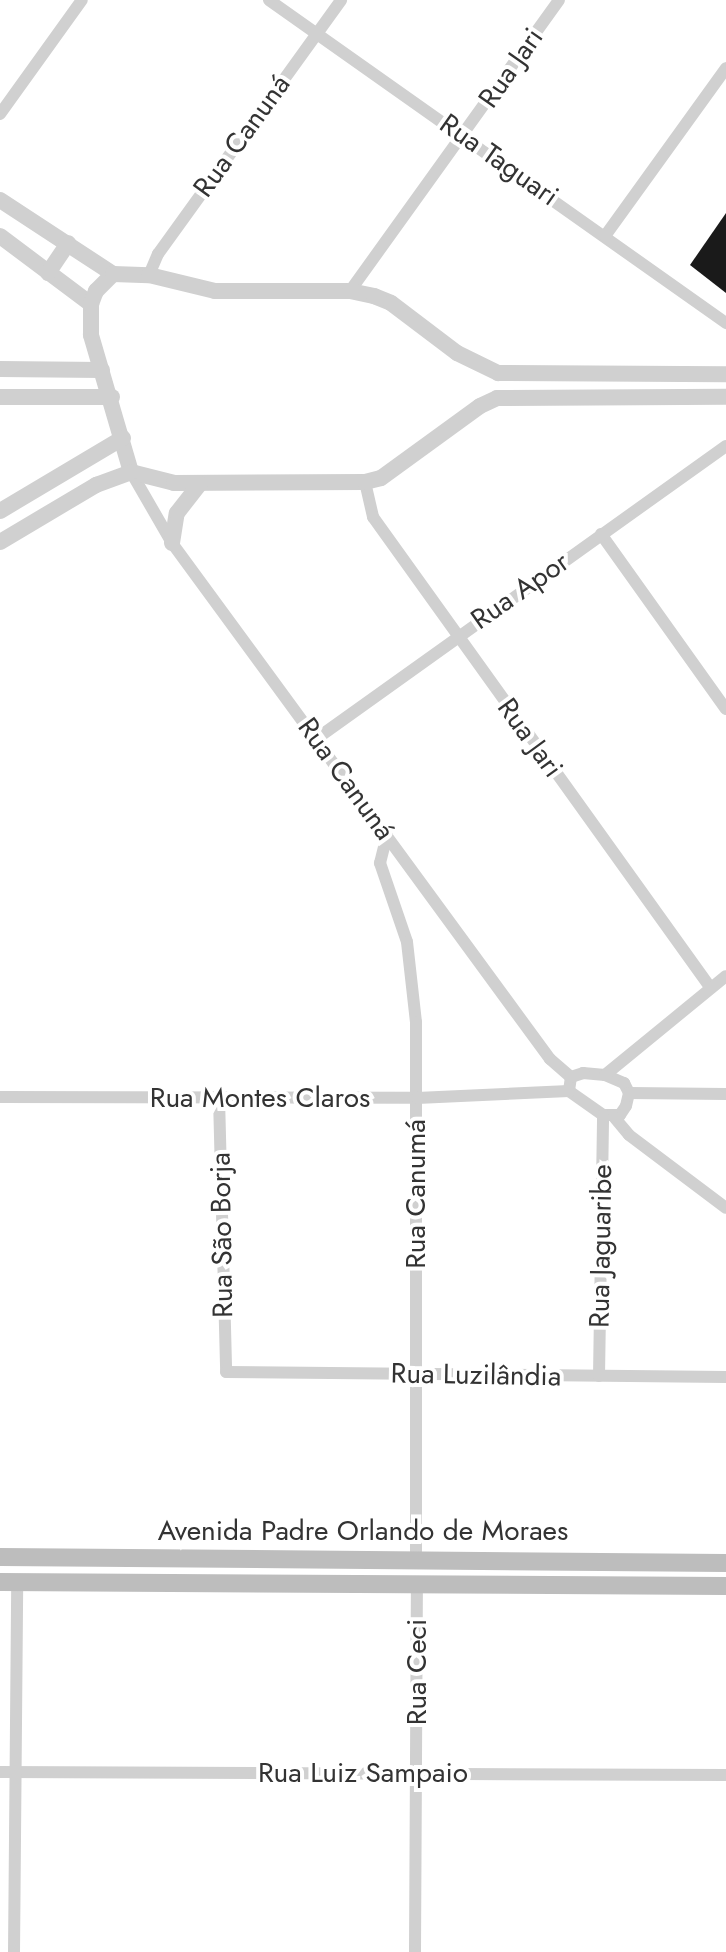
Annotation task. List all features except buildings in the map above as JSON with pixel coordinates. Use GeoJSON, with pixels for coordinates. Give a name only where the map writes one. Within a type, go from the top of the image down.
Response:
{"type":"FeatureCollection","features":[{"type":"Feature","properties":{"kind":"main road","name":"Avenida Padre Orlando de Moraes"},"geometry":{"type":"LineString","coordinates":[[0,1557],[726,1563]]}},
{"type":"Feature","properties":{"kind":"main road","name":"Avenida Padre Orlando de Moraes"},"geometry":{"type":"LineString","coordinates":[[9,1582],[726,1586]]}},
{"type":"Feature","properties":{"kind":"street"},"geometry":{"type":"LineString","coordinates":[[0,114],[82,0]]}},
{"type":"Feature","properties":{"kind":"street","name":"Rua Taguari"},"geometry":{"type":"LineString","coordinates":[[269,0],[463,134],[726,323]]}},
{"type":"Feature","properties":{"kind":"street","name":"Rua Canuná"},"geometry":{"type":"LineString","coordinates":[[149,275],[158,254],[341,0]]}},
{"type":"Feature","properties":{"kind":"street","name":"Rua Jari"},"geometry":{"type":"LineString","coordinates":[[350,291],[559,0]]}},
{"type":"Feature","properties":{"kind":"street"},"geometry":{"type":"LineString","coordinates":[[605,236],[726,68]]}},
{"type":"Feature","properties":{"kind":"street"},"geometry":{"type":"LineString","coordinates":[[0,200],[113,274],[149,275],[215,291],[350,291],[391,303],[457,353],[498,373],[726,374]]}},
{"type":"Feature","properties":{"kind":"street"},"geometry":{"type":"LineString","coordinates":[[0,236],[91,304]]}},
{"type":"Feature","properties":{"kind":"street"},"geometry":{"type":"LineString","coordinates":[[48,273],[68,243]]}},
{"type":"Feature","properties":{"kind":"street"},"geometry":{"type":"LineString","coordinates":[[113,274],[96,291],[91,304],[91,335],[112,397],[131,472]]}},
{"type":"Feature","properties":{"kind":"street"},"geometry":{"type":"LineString","coordinates":[[0,369],[102,370]]}},
{"type":"Feature","properties":{"kind":"street"},"geometry":{"type":"LineString","coordinates":[[0,397],[112,397]]}},
{"type":"Feature","properties":{"kind":"street"},"geometry":{"type":"LineString","coordinates":[[0,542],[96,485],[131,472],[174,483],[200,484],[365,482],[381,478],[480,406],[497,398],[726,397]]}},
{"type":"Feature","properties":{"kind":"street"},"geometry":{"type":"LineString","coordinates":[[0,511],[123,438]]}},
{"type":"Feature","properties":{"kind":"street","name":"Rua Apor"},"geometry":{"type":"LineString","coordinates":[[316,739],[726,446]]}},
{"type":"Feature","properties":{"kind":"street","name":"Rua Canuná"},"geometry":{"type":"LineString","coordinates":[[131,472],[172,543],[570,1084],[629,1135],[726,1208]]}},
{"type":"Feature","properties":{"kind":"street","name":"Rua Jari"},"geometry":{"type":"LineString","coordinates":[[365,482],[373,517],[710,987]]}},
{"type":"Feature","properties":{"kind":"street"},"geometry":{"type":"LineString","coordinates":[[172,543],[177,513],[200,484]]}},
{"type":"Feature","properties":{"kind":"street"},"geometry":{"type":"LineString","coordinates":[[601,534],[726,709]]}},
{"type":"Feature","properties":{"kind":"street","name":"Rua Canumá"},"geometry":{"type":"LineString","coordinates":[[387,835],[380,863],[407,942],[414,980],[417,1098],[416,1559]]}},
{"type":"Feature","properties":{"kind":"street"},"geometry":{"type":"LineString","coordinates":[[608,1116],[626,1106],[629,1093],[624,1083],[605,1075],[726,976]]}},
{"type":"Feature","properties":{"kind":"street","name":"Rua Montes Claros"},"geometry":{"type":"LineString","coordinates":[[0,1097],[417,1098],[570,1084],[583,1073],[605,1075]]}},
{"type":"Feature","properties":{"kind":"street"},"geometry":{"type":"LineString","coordinates":[[629,1093],[726,1094]]}},
{"type":"Feature","properties":{"kind":"street","name":"Rua São Borja"},"geometry":{"type":"LineString","coordinates":[[219,1098],[226,1372]]}},
{"type":"Feature","properties":{"kind":"street","name":"Rua Jaguaribe"},"geometry":{"type":"LineString","coordinates":[[599,1376],[608,1116]]}},
{"type":"Feature","properties":{"kind":"street","name":"Rua Luzilândia"},"geometry":{"type":"LineString","coordinates":[[226,1372],[726,1377]]}},
{"type":"Feature","properties":{"kind":"street"},"geometry":{"type":"LineString","coordinates":[[9,1582],[16,1772],[14,1952]]}},
{"type":"Feature","properties":{"kind":"street","name":"Rua Ceci"},"geometry":{"type":"LineString","coordinates":[[415,1952],[417,1585]]}},
{"type":"Feature","properties":{"kind":"street","name":"Rua Luiz Sampaio"},"geometry":{"type":"LineString","coordinates":[[0,1772],[726,1775]]}}]}
